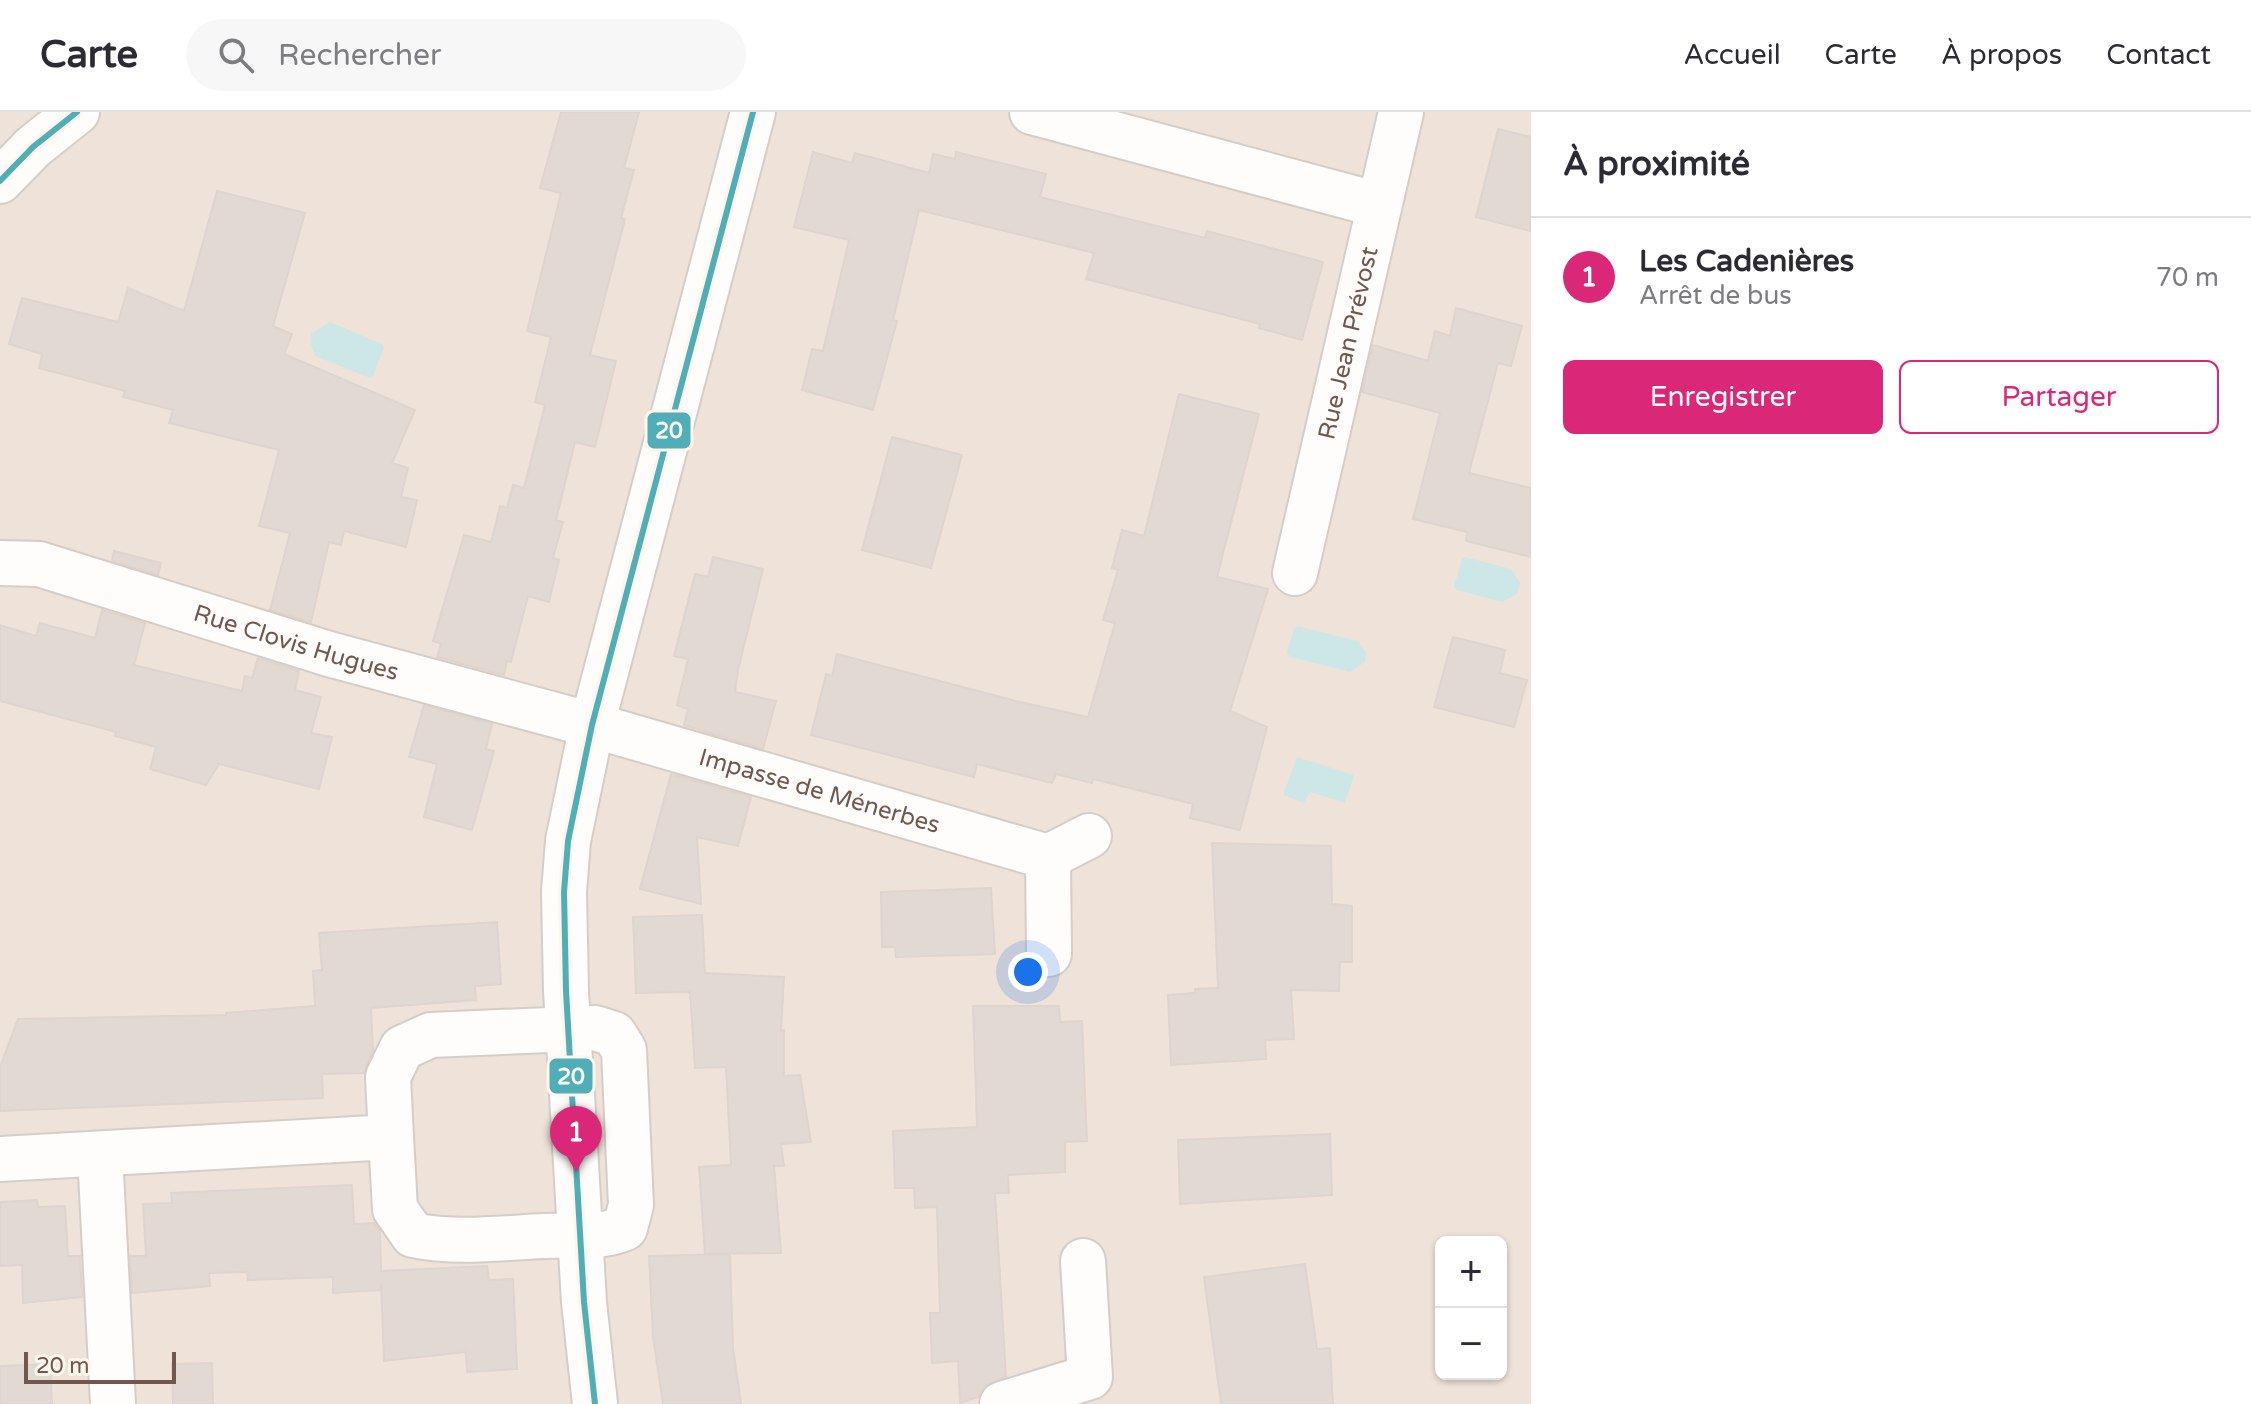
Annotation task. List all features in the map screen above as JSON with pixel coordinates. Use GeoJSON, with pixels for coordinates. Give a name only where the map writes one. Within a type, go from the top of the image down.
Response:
{"type":"FeatureCollection","features":[{"type":"Feature","properties":{"kind":"street"},"geometry":{"type":"LineString","coordinates":[[0,181],[33,147],[77,112]]}},
{"type":"Feature","properties":{"kind":"street"},"geometry":{"type":"LineString","coordinates":[[568,1030],[564,892],[567,854],[592,725],[753,112]]}},
{"type":"Feature","properties":{"kind":"street"},"geometry":{"type":"LineString","coordinates":[[1032,112],[1379,205]]}},
{"type":"Feature","properties":{"kind":"street","name":"Rue Jean Prévost"},"geometry":{"type":"LineString","coordinates":[[1295,573],[1401,112]]}},
{"type":"Feature","properties":{"kind":"street","name":"Rue Clovis Hugues"},"geometry":{"type":"LineString","coordinates":[[0,563],[39,564],[329,654],[592,725]]}},
{"type":"Feature","properties":{"kind":"street","name":"Impasse de Ménerbes"},"geometry":{"type":"LineString","coordinates":[[592,725],[1048,857]]}},
{"type":"Feature","properties":{"kind":"street"},"geometry":{"type":"LineString","coordinates":[[1049,954],[1048,857],[1089,836]]}},
{"type":"Feature","properties":{"kind":"street"},"geometry":{"type":"LineString","coordinates":[[595,1028],[614,1034],[624,1050],[631,1205],[625,1228],[611,1234],[439,1240],[413,1235],[395,1209],[388,1077],[402,1048],[431,1035],[568,1030],[595,1028]]}},
{"type":"Feature","properties":{"kind":"street"},"geometry":{"type":"LineString","coordinates":[[0,1159],[391,1137]]}},
{"type":"Feature","properties":{"kind":"street"},"geometry":{"type":"LineString","coordinates":[[100,1154],[113,1404]]}},
{"type":"Feature","properties":{"kind":"street"},"geometry":{"type":"LineString","coordinates":[[581,1235],[595,1404]]}},
{"type":"Feature","properties":{"kind":"street"},"geometry":{"type":"LineString","coordinates":[[1002,1404],[1090,1377],[1083,1261]]}},
{"type":"Feature","properties":{"kind":"shaded area"},"geometry":{"type":"Polygon","coordinates":[[[0,112],[1531,112],[1531,1404],[0,1404],[0,112]]]}},
{"type":"Feature","properties":{"kind":"water"},"geometry":{"type":"Polygon","coordinates":[[[330,322],[382,344],[384,347],[373,376],[370,378],[315,356],[310,342],[311,334],[330,322]]]}},
{"type":"Feature","properties":{"kind":"water"},"geometry":{"type":"Polygon","coordinates":[[[1465,557],[1511,569],[1520,583],[1517,594],[1502,602],[1457,590],[1454,587],[1465,557]]]}},
{"type":"Feature","properties":{"kind":"water"},"geometry":{"type":"Polygon","coordinates":[[[1298,626],[1358,641],[1366,652],[1365,662],[1350,672],[1290,657],[1287,652],[1294,629],[1298,626]]]}},
{"type":"Feature","properties":{"kind":"water"},"geometry":{"type":"Polygon","coordinates":[[[1297,757],[1354,775],[1345,803],[1310,792],[1304,803],[1283,795],[1297,757]]]}},
{"type":"Feature","properties":{"kind":"building"},"geometry":{"type":"Polygon","coordinates":[[[561,112],[639,112],[624,168],[634,170],[621,218],[625,219],[590,355],[616,361],[595,447],[575,442],[556,520],[563,522],[553,558],[559,560],[549,602],[528,596],[511,662],[507,661],[504,675],[437,657],[441,644],[433,641],[464,535],[491,542],[500,506],[507,508],[513,485],[524,488],[545,405],[535,402],[551,337],[527,331],[561,193],[540,188],[561,112]]]}},
{"type":"Feature","properties":{"kind":"building"},"geometry":{"type":"Polygon","coordinates":[[[1498,129],[1531,137],[1531,231],[1476,217],[1498,129]]]}},
{"type":"Feature","properties":{"kind":"building"},"geometry":{"type":"Polygon","coordinates":[[[813,152],[852,163],[855,153],[929,173],[933,154],[955,159],[956,152],[1046,174],[1040,197],[1205,238],[1207,231],[1323,262],[1302,340],[1259,328],[1260,324],[1086,279],[1094,253],[919,210],[893,320],[897,321],[873,410],[802,390],[812,349],[823,351],[849,240],[794,227],[813,152]]]}},
{"type":"Feature","properties":{"kind":"building"},"geometry":{"type":"Polygon","coordinates":[[[217,191],[305,213],[273,326],[292,334],[284,354],[415,410],[392,463],[408,468],[401,497],[417,500],[406,547],[344,531],[341,545],[329,542],[311,622],[270,610],[290,533],[259,526],[279,450],[169,423],[173,410],[123,397],[125,391],[39,368],[42,354],[9,344],[22,298],[118,322],[128,288],[184,311],[217,191]]]}},
{"type":"Feature","properties":{"kind":"building"},"geometry":{"type":"Polygon","coordinates":[[[1456,308],[1522,326],[1511,366],[1498,363],[1469,473],[1531,488],[1531,557],[1466,541],[1467,532],[1413,519],[1440,413],[1362,392],[1373,345],[1428,361],[1435,331],[1450,336],[1456,308]]]}},
{"type":"Feature","properties":{"kind":"building"},"geometry":{"type":"Polygon","coordinates":[[[1179,394],[1259,414],[1217,577],[1268,589],[1230,711],[1267,727],[1240,830],[1190,818],[1193,804],[1093,779],[1092,783],[1056,774],[1052,783],[977,764],[974,777],[811,735],[826,674],[832,676],[837,654],[1088,717],[1115,623],[1103,620],[1118,570],[1112,568],[1122,530],[1144,536],[1179,394]]]}},
{"type":"Feature","properties":{"kind":"building"},"geometry":{"type":"Polygon","coordinates":[[[892,437],[962,455],[931,568],[862,550],[892,437]]]}},
{"type":"Feature","properties":{"kind":"building"},"geometry":{"type":"Polygon","coordinates":[[[114,551],[161,563],[158,575],[112,561],[114,551]]]}},
{"type":"Feature","properties":{"kind":"building"},"geometry":{"type":"Polygon","coordinates":[[[713,557],[763,569],[735,692],[776,701],[763,749],[684,725],[688,709],[677,705],[688,659],[674,656],[695,574],[708,577],[713,557]]]}},
{"type":"Feature","properties":{"kind":"building"},"geometry":{"type":"Polygon","coordinates":[[[102,610],[145,623],[134,665],[242,691],[245,676],[252,678],[258,658],[299,671],[295,690],[321,697],[311,733],[332,737],[319,789],[219,764],[206,785],[150,769],[156,747],[115,736],[116,732],[0,701],[0,625],[36,636],[40,623],[95,638],[102,610]]]}},
{"type":"Feature","properties":{"kind":"building"},"geometry":{"type":"Polygon","coordinates":[[[1453,637],[1505,650],[1500,673],[1527,680],[1514,727],[1434,707],[1453,637]]]}},
{"type":"Feature","properties":{"kind":"building"},"geometry":{"type":"Polygon","coordinates":[[[424,705],[492,724],[486,749],[494,751],[472,830],[424,817],[437,764],[409,757],[424,705]]]}},
{"type":"Feature","properties":{"kind":"building"},"geometry":{"type":"Polygon","coordinates":[[[671,774],[751,797],[738,846],[697,837],[701,904],[640,889],[671,774]]]}},
{"type":"Feature","properties":{"kind":"building"},"geometry":{"type":"Polygon","coordinates":[[[1212,843],[1331,846],[1332,904],[1352,906],[1352,962],[1340,962],[1339,991],[1291,990],[1294,1039],[1265,1040],[1266,1059],[1171,1065],[1168,995],[1218,988],[1212,843]]]}},
{"type":"Feature","properties":{"kind":"building"},"geometry":{"type":"Polygon","coordinates":[[[991,888],[995,954],[896,957],[895,947],[882,947],[881,892],[991,888]]]}},
{"type":"Feature","properties":{"kind":"building"},"geometry":{"type":"Polygon","coordinates":[[[702,915],[705,973],[784,977],[781,1031],[784,1030],[784,1076],[800,1075],[811,1142],[781,1144],[784,1166],[774,1166],[781,1253],[705,1254],[699,1167],[731,1165],[726,1067],[695,1068],[690,992],[636,993],[633,917],[702,915]]]}},
{"type":"Feature","properties":{"kind":"building"},"geometry":{"type":"Polygon","coordinates":[[[497,922],[501,984],[475,986],[476,1000],[371,1008],[373,1051],[364,1073],[322,1074],[323,1098],[0,1111],[0,1067],[18,1019],[226,1015],[315,1006],[313,971],[322,970],[319,933],[497,922]]]}},
{"type":"Feature","properties":{"kind":"building"},"geometry":{"type":"Polygon","coordinates":[[[973,1006],[1059,1006],[1060,1022],[1082,1021],[1087,1141],[1065,1142],[1065,1172],[1008,1175],[1009,1193],[995,1193],[1006,1377],[984,1386],[978,1397],[960,1403],[958,1361],[932,1363],[930,1313],[940,1313],[937,1207],[915,1208],[914,1188],[895,1188],[893,1131],[977,1127],[973,1006]]]}},
{"type":"Feature","properties":{"kind":"building"},"geometry":{"type":"Polygon","coordinates":[[[1330,1134],[1332,1195],[1180,1204],[1178,1140],[1330,1134]]]}},
{"type":"Feature","properties":{"kind":"building"},"geometry":{"type":"Polygon","coordinates":[[[352,1185],[354,1224],[374,1223],[380,1231],[381,1271],[487,1266],[489,1280],[513,1279],[517,1369],[467,1372],[466,1352],[384,1361],[381,1282],[381,1290],[333,1293],[333,1277],[248,1280],[247,1272],[209,1273],[210,1286],[132,1293],[130,1256],[146,1256],[143,1204],[172,1203],[171,1193],[352,1185]]]}},
{"type":"Feature","properties":{"kind":"building"},"geometry":{"type":"Polygon","coordinates":[[[37,1200],[38,1207],[65,1206],[68,1256],[80,1256],[82,1297],[23,1303],[22,1265],[0,1266],[0,1202],[37,1200]]]}},
{"type":"Feature","properties":{"kind":"building"},"geometry":{"type":"Polygon","coordinates":[[[730,1254],[733,1348],[741,1404],[663,1404],[653,1337],[649,1256],[730,1254]]]}},
{"type":"Feature","properties":{"kind":"building"},"geometry":{"type":"Polygon","coordinates":[[[1305,1264],[1317,1349],[1330,1348],[1333,1404],[1221,1404],[1204,1277],[1305,1264]]]}},
{"type":"Feature","properties":{"kind":"building"},"geometry":{"type":"Polygon","coordinates":[[[212,1363],[213,1404],[173,1404],[172,1364],[212,1363]]]}},
{"type":"Feature","properties":{"kind":"building"},"geometry":{"type":"Polygon","coordinates":[[[50,1364],[52,1404],[0,1404],[0,1366],[50,1364]]]}},
{"type":"Feature","properties":{"kind":"transit line","name":"20"},"geometry":{"type":"LineString","coordinates":[[0,181],[33,147],[77,112]]}},
{"type":"Feature","properties":{"kind":"transit line","name":"20"},"geometry":{"type":"LineString","coordinates":[[595,1404],[584,1302],[566,991],[564,892],[568,841],[592,725],[753,112]]}},
{"type":"Feature","properties":{"kind":"place","name":"Les Cadenières"},"geometry":{"type":"Point","coordinates":[576,1172]}}]}
